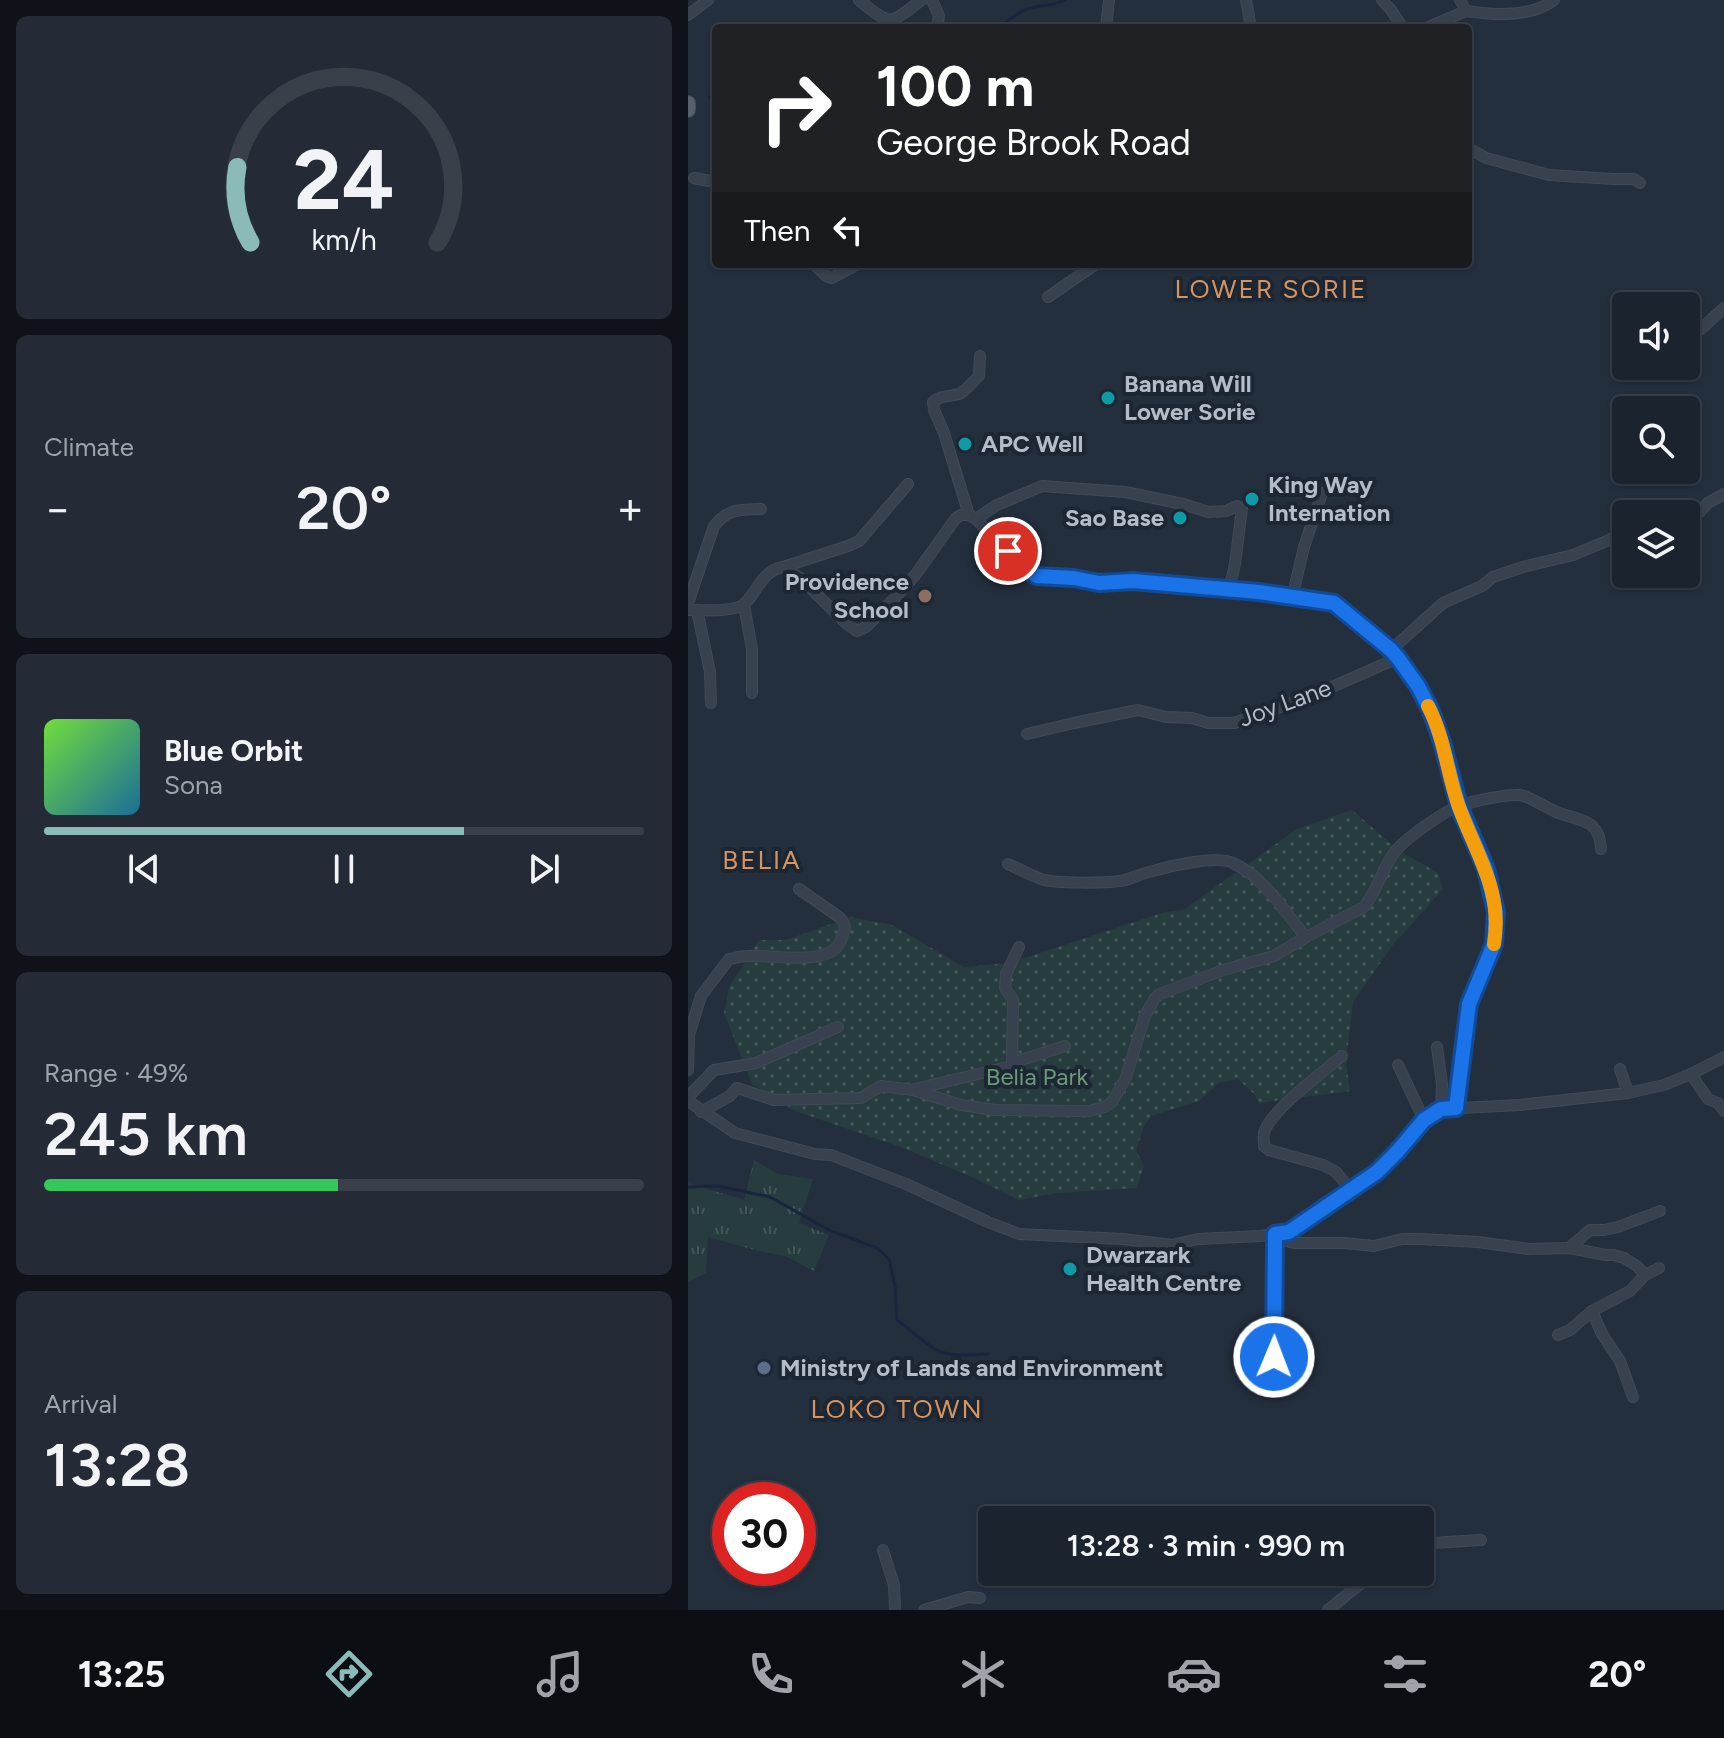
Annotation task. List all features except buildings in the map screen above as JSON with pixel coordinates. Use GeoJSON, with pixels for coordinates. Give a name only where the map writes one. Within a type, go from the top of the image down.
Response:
{"type":"FeatureCollection","features":[{"type":"Feature","properties":{"kind":"main road"},"geometry":{"type":"LineString","coordinates":[[688,103],[688,110]]}},
{"type":"Feature","properties":{"kind":"street"},"geometry":{"type":"LineString","coordinates":[[688,15],[708,0]]}},
{"type":"Feature","properties":{"kind":"street"},"geometry":{"type":"LineString","coordinates":[[859,0],[885,20],[894,20],[922,0]]}},
{"type":"Feature","properties":{"kind":"street"},"geometry":{"type":"LineString","coordinates":[[932,0],[939,16],[938,24]]}},
{"type":"Feature","properties":{"kind":"street"},"geometry":{"type":"LineString","coordinates":[[1106,24],[1109,0]]}},
{"type":"Feature","properties":{"kind":"street"},"geometry":{"type":"LineString","coordinates":[[1246,0],[1250,24]]}},
{"type":"Feature","properties":{"kind":"street"},"geometry":{"type":"LineString","coordinates":[[1382,0],[1400,24]]}},
{"type":"Feature","properties":{"kind":"street"},"geometry":{"type":"LineString","coordinates":[[1460,0],[1466,11]]}},
{"type":"Feature","properties":{"kind":"street"},"geometry":{"type":"LineString","coordinates":[[1435,24],[1466,11],[1490,14],[1536,10],[1554,0]]}},
{"type":"Feature","properties":{"kind":"street"},"geometry":{"type":"LineString","coordinates":[[1472,150],[1486,158],[1549,175],[1634,179],[1640,183]]}},
{"type":"Feature","properties":{"kind":"street"},"geometry":{"type":"LineString","coordinates":[[694,178],[712,180]]}},
{"type":"Feature","properties":{"kind":"street"},"geometry":{"type":"LineString","coordinates":[[818,268],[832,278],[851,268]]}},
{"type":"Feature","properties":{"kind":"street"},"geometry":{"type":"LineString","coordinates":[[1048,297],[1090,268]]}},
{"type":"Feature","properties":{"kind":"street"},"geometry":{"type":"LineString","coordinates":[[1700,330],[1724,308]]}},
{"type":"Feature","properties":{"kind":"street"},"geometry":{"type":"LineString","coordinates":[[980,356],[979,376],[958,395],[938,398],[933,402],[934,410],[972,517],[1023,567],[1037,576],[1099,583],[1133,581],[1259,592],[1334,603],[1395,654],[1418,686],[1431,711],[1459,806],[1486,869],[1496,912],[1494,944],[1469,1004],[1456,1108]]}},
{"type":"Feature","properties":{"kind":"street"},"geometry":{"type":"LineString","coordinates":[[691,608],[744,605],[776,568],[859,541],[908,484]]}},
{"type":"Feature","properties":{"kind":"street"},"geometry":{"type":"LineString","coordinates":[[783,567],[800,578],[857,631],[866,627],[895,598],[956,518],[961,515],[972,517],[1042,486],[1125,492],[1208,512],[1226,511],[1237,506],[1242,508],[1229,590]]}},
{"type":"Feature","properties":{"kind":"street"},"geometry":{"type":"LineString","coordinates":[[1292,598],[1304,547],[1322,493]]}},
{"type":"Feature","properties":{"kind":"street"},"geometry":{"type":"LineString","coordinates":[[1700,513],[1708,503],[1724,494]]}},
{"type":"Feature","properties":{"kind":"street"},"geometry":{"type":"LineString","coordinates":[[711,703],[710,672],[691,608],[714,526],[731,511],[761,509]]}},
{"type":"Feature","properties":{"kind":"street","name":"Joy Lane"},"geometry":{"type":"LineString","coordinates":[[1027,734],[1138,710],[1208,723],[1234,723],[1309,697],[1395,654],[1443,603],[1482,586],[1493,577],[1573,555],[1612,538]]}},
{"type":"Feature","properties":{"kind":"street"},"geometry":{"type":"LineString","coordinates":[[744,605],[752,649],[752,693]]}},
{"type":"Feature","properties":{"kind":"street"},"geometry":{"type":"LineString","coordinates":[[701,1112],[730,1096],[737,1088],[774,1100],[796,1100],[861,1098],[881,1086],[913,1090],[961,1105],[995,1110],[1089,1111],[1105,1107],[1113,1101],[1126,1077],[1145,1016],[1155,998],[1223,970],[1274,956],[1364,907],[1397,849],[1459,806],[1518,795],[1525,797],[1590,824],[1597,830],[1601,849]]}},
{"type":"Feature","properties":{"kind":"street"},"geometry":{"type":"LineString","coordinates":[[1008,864],[1044,880],[1123,881],[1149,872],[1212,859],[1223,860],[1249,873],[1270,892],[1306,937]]}},
{"type":"Feature","properties":{"kind":"street"},"geometry":{"type":"LineString","coordinates":[[688,1070],[689,1035],[701,996],[729,959],[746,956],[818,957],[836,947],[845,929],[844,922],[799,889]]}},
{"type":"Feature","properties":{"kind":"street"},"geometry":{"type":"LineString","coordinates":[[1012,1063],[1013,1000],[1005,988],[1006,974],[1019,947]]}},
{"type":"Feature","properties":{"kind":"street"},"geometry":{"type":"LineString","coordinates":[[838,1027],[756,1063],[714,1070],[688,1099],[701,1112],[735,1133],[815,1154],[831,1155],[1019,1234],[1123,1239],[1172,1245],[1198,1239],[1289,1232],[1377,1172],[1424,1120],[1441,1109],[1520,1105],[1628,1093],[1664,1085],[1724,1057]]}},
{"type":"Feature","properties":{"kind":"street"},"geometry":{"type":"LineString","coordinates":[[913,1090],[1012,1066],[1012,1063],[1065,1046]]}},
{"type":"Feature","properties":{"kind":"street"},"geometry":{"type":"LineString","coordinates":[[1437,1047],[1442,1084],[1441,1109]]}},
{"type":"Feature","properties":{"kind":"street"},"geometry":{"type":"LineString","coordinates":[[1342,1056],[1283,1107],[1270,1121],[1263,1135],[1264,1146],[1269,1150],[1323,1165],[1336,1172],[1350,1189]]}},
{"type":"Feature","properties":{"kind":"street"},"geometry":{"type":"LineString","coordinates":[[1398,1065],[1424,1120]]}},
{"type":"Feature","properties":{"kind":"street"},"geometry":{"type":"LineString","coordinates":[[1620,1069],[1628,1093]]}},
{"type":"Feature","properties":{"kind":"street"},"geometry":{"type":"LineString","coordinates":[[1691,1074],[1708,1099],[1718,1103],[1724,1111]]}},
{"type":"Feature","properties":{"kind":"street"},"geometry":{"type":"LineString","coordinates":[[1569,1248],[1590,1230],[1618,1227],[1660,1211]]}},
{"type":"Feature","properties":{"kind":"street"},"geometry":{"type":"LineString","coordinates":[[1278,1233],[1286,1241],[1304,1244],[1374,1246],[1402,1239],[1478,1242],[1529,1249],[1569,1248],[1624,1258],[1645,1275]]}},
{"type":"Feature","properties":{"kind":"street"},"geometry":{"type":"LineString","coordinates":[[1274,1363],[1278,1233]]}},
{"type":"Feature","properties":{"kind":"street"},"geometry":{"type":"LineString","coordinates":[[1558,1335],[1570,1330],[1592,1311],[1630,1291],[1645,1275],[1659,1268]]}},
{"type":"Feature","properties":{"kind":"street"},"geometry":{"type":"LineString","coordinates":[[1592,1311],[1602,1334],[1620,1361],[1633,1397]]}},
{"type":"Feature","properties":{"kind":"street"},"geometry":{"type":"LineString","coordinates":[[1434,1543],[1481,1540]]}},
{"type":"Feature","properties":{"kind":"street"},"geometry":{"type":"LineString","coordinates":[[883,1550],[894,1585],[895,1610]]}},
{"type":"Feature","properties":{"kind":"street"},"geometry":{"type":"LineString","coordinates":[[1328,1610],[1358,1586]]}},
{"type":"Feature","properties":{"kind":"street"},"geometry":{"type":"LineString","coordinates":[[924,1610],[968,1597],[980,1598]]}},
{"type":"Feature","properties":{"kind":"green space","name":"Belia Park"},"geometry":{"type":"Polygon","coordinates":[[[1352,810],[1397,849],[1438,873],[1443,889],[1397,939],[1353,1002],[1346,1063],[1350,1091],[1259,1103],[1238,1079],[1219,1083],[1199,1101],[1151,1116],[1136,1150],[1144,1166],[1137,1188],[1057,1193],[1019,1200],[901,1147],[795,1111],[752,1084],[724,1013],[729,987],[759,940],[786,940],[850,917],[892,925],[964,967],[1009,963],[1165,912],[1183,910],[1297,829],[1352,810]]]}},
{"type":"Feature","properties":{"kind":"green space"},"geometry":{"type":"Polygon","coordinates":[[[754,1160],[778,1174],[813,1179],[799,1223],[829,1235],[814,1271],[785,1256],[708,1237],[706,1273],[688,1282],[688,1183],[744,1200],[754,1160]]]}},
{"type":"Feature","properties":{"kind":"waterway"},"geometry":{"type":"LineString","coordinates":[[1002,24],[1025,10],[1065,0]]}},
{"type":"Feature","properties":{"kind":"waterway"},"geometry":{"type":"LineString","coordinates":[[887,24],[890,21]]}},
{"type":"Feature","properties":{"kind":"waterway"},"geometry":{"type":"LineString","coordinates":[[688,1187],[718,1186],[770,1197],[831,1231],[877,1248],[889,1259],[895,1286],[897,1320],[941,1352],[988,1354]]}},
{"type":"Feature","properties":{"kind":"slow traffic"},"geometry":{"type":"LineString","coordinates":[[1428,706],[1442,742],[1459,806],[1486,869],[1496,912],[1494,944]]}},
{"type":"Feature","properties":{"kind":"place","name":"Banana Will Lower Sorie"},"geometry":{"type":"Point","coordinates":[1108,398]}},
{"type":"Feature","properties":{"kind":"place","name":"APC Well"},"geometry":{"type":"Point","coordinates":[965,444]}},
{"type":"Feature","properties":{"kind":"place","name":"King Way Internation"},"geometry":{"type":"Point","coordinates":[1252,499]}},
{"type":"Feature","properties":{"kind":"place","name":"Sao Base"},"geometry":{"type":"Point","coordinates":[1180,518]}},
{"type":"Feature","properties":{"kind":"place","name":"Providence School"},"geometry":{"type":"Point","coordinates":[925,596]}},
{"type":"Feature","properties":{"kind":"place","name":"Dwarzark Health Centre"},"geometry":{"type":"Point","coordinates":[1070,1269]}},
{"type":"Feature","properties":{"kind":"place","name":"Ministry of Lands and Environment"},"geometry":{"type":"Point","coordinates":[764,1368]}},
{"type":"Feature","properties":{"kind":"district","name":"LOWER SORIE"},"geometry":{"type":"Point","coordinates":[1271,289]}},
{"type":"Feature","properties":{"kind":"district","name":"BELIA"},"geometry":{"type":"Point","coordinates":[762,860]}},
{"type":"Feature","properties":{"kind":"district","name":"LOKO TOWN"},"geometry":{"type":"Point","coordinates":[897,1409]}},
{"type":"Feature","properties":{"kind":"route"},"geometry":{"type":"LineString","coordinates":[[1008,551],[1037,576],[1099,583],[1133,581],[1259,592],[1334,603],[1391,650],[1418,686],[1431,711],[1459,806],[1486,869],[1496,912],[1496,933],[1469,1004],[1456,1108],[1441,1109],[1424,1120],[1377,1172],[1289,1232],[1275,1234],[1274,1357]]}}]}
